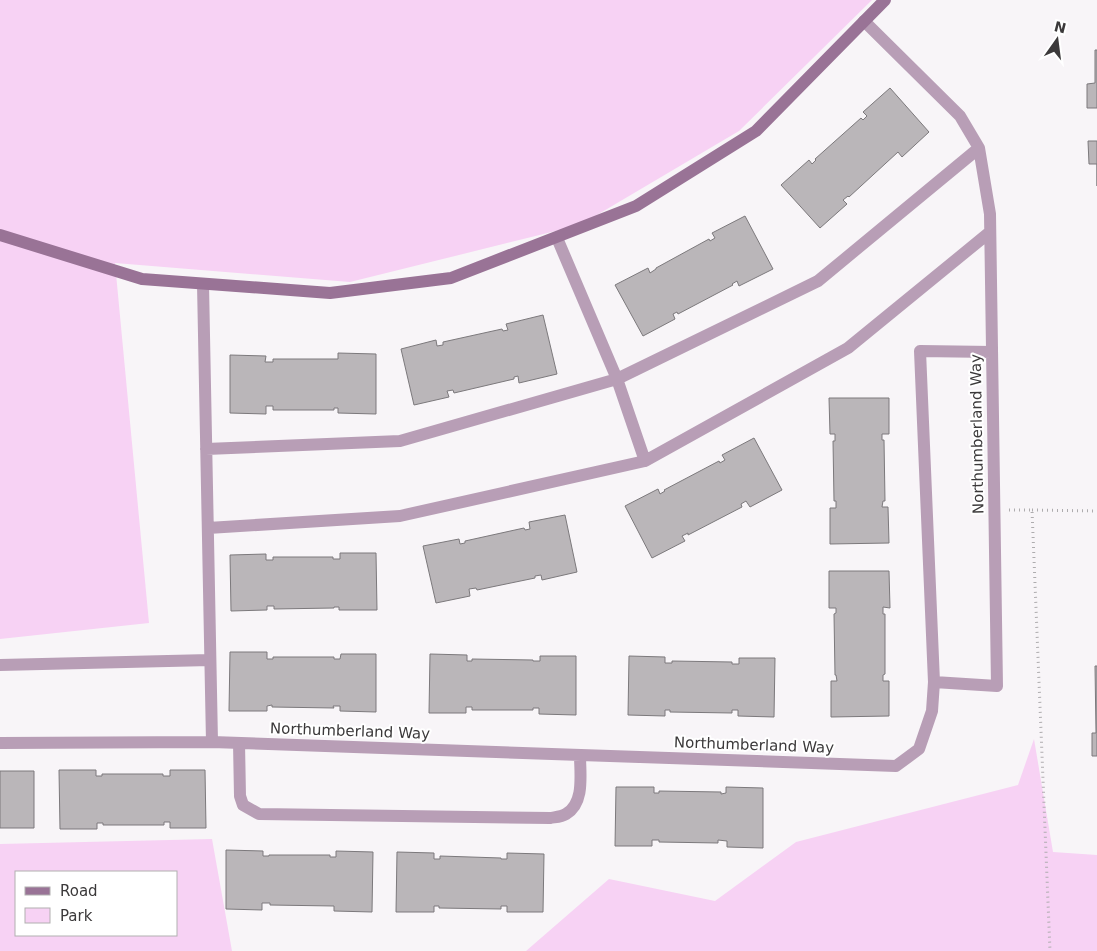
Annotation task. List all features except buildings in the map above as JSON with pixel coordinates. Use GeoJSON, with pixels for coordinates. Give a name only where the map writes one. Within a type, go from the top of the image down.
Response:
{"type":"FeatureCollection","features":[{"type":"Feature","properties":{"kind":"street"},"geometry":{"type":"LineString","coordinates":[[0,236],[142,279],[330,293],[451,278],[636,206],[756,131],[885,0]]}},
{"type":"Feature","properties":{"kind":"street","name":"Northumberland Way"},"geometry":{"type":"LineString","coordinates":[[0,743],[212,742],[896,766],[919,749],[932,711],[934,682],[997,686],[990,214],[979,148],[960,116],[864,22]]}},
{"type":"Feature","properties":{"kind":"street"},"geometry":{"type":"LineString","coordinates":[[206,449],[400,441],[617,379],[818,281],[979,148]]}},
{"type":"Feature","properties":{"kind":"street"},"geometry":{"type":"LineString","coordinates":[[208,528],[400,516],[645,461],[848,348],[990,232]]}},
{"type":"Feature","properties":{"kind":"street"},"geometry":{"type":"LineString","coordinates":[[556,238],[617,379],[645,461]]}},
{"type":"Feature","properties":{"kind":"street"},"geometry":{"type":"LineString","coordinates":[[203,284],[212,742]]}},
{"type":"Feature","properties":{"kind":"street"},"geometry":{"type":"LineString","coordinates":[[934,682],[920,351],[992,352]]}},
{"type":"Feature","properties":{"kind":"street"},"geometry":{"type":"LineString","coordinates":[[0,665],[210,660]]}},
{"type":"Feature","properties":{"kind":"street"},"geometry":{"type":"LineString","coordinates":[[239,743],[240,796],[243,805],[259,814],[550,818],[565,815],[576,804],[580,793],[580,755]]}},
{"type":"Feature","properties":{"kind":"path"},"geometry":{"type":"LineString","coordinates":[[994,509],[1097,511]]}},
{"type":"Feature","properties":{"kind":"path"},"geometry":{"type":"LineString","coordinates":[[1032,510],[1050,951]]}},
{"type":"Feature","properties":{"kind":"green space"},"geometry":{"type":"Polygon","coordinates":[[[0,0],[872,0],[739,131],[580,225],[350,282],[115,263],[149,623],[0,639],[0,0]]]}},
{"type":"Feature","properties":{"kind":"green space"},"geometry":{"type":"Polygon","coordinates":[[[1034,739],[1053,852],[1097,855],[1097,951],[526,951],[609,879],[715,901],[796,842],[1018,785],[1034,739]]]}},
{"type":"Feature","properties":{"kind":"green space"},"geometry":{"type":"Polygon","coordinates":[[[212,839],[232,951],[0,951],[0,844],[212,839]]]}}]}
